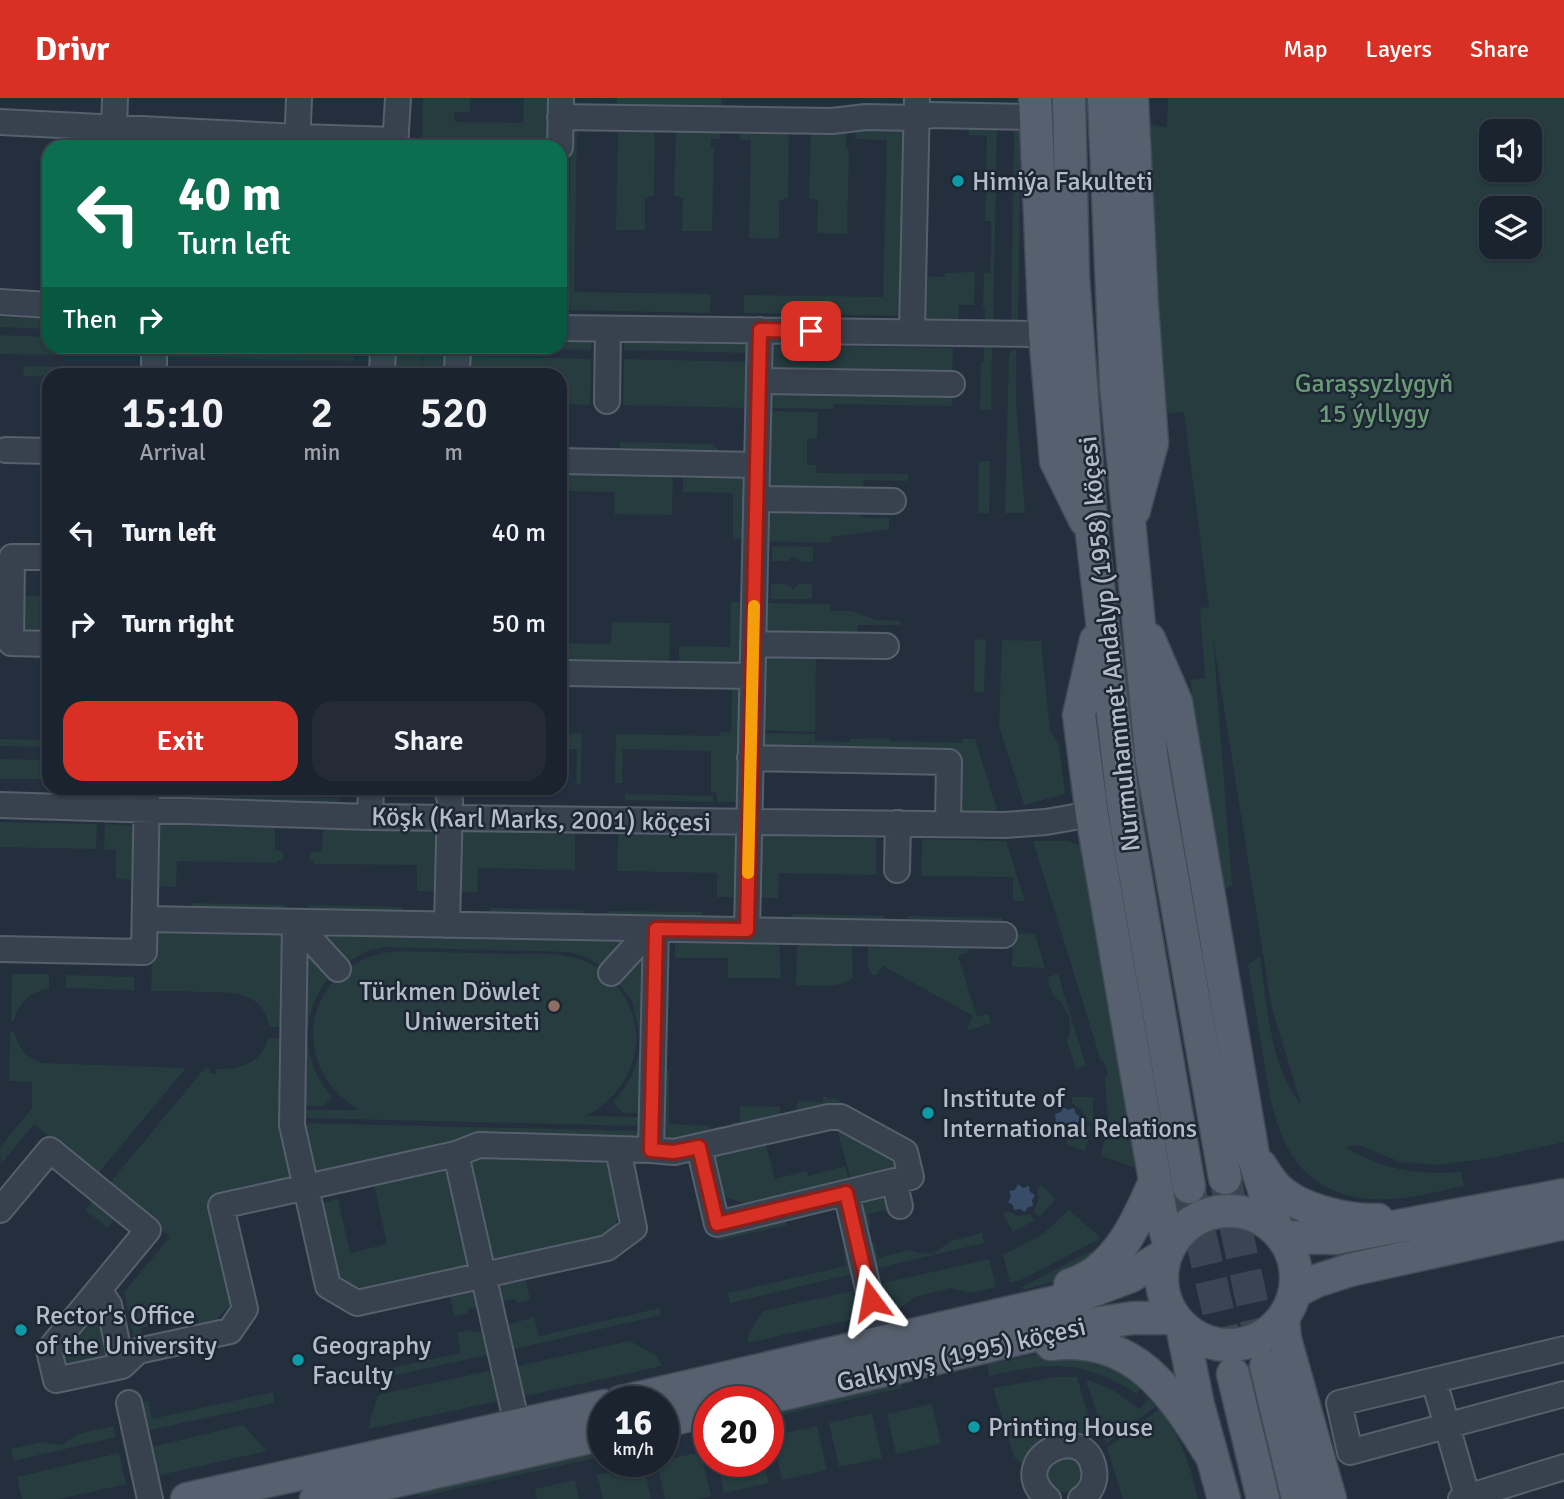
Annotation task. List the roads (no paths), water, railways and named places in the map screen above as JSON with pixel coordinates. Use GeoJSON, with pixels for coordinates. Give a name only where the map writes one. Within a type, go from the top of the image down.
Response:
{"type":"FeatureCollection","features":[{"type":"Feature","properties":{"kind":"main road","name":"Nurmuhammet Andalyp (1958) köçesi"},"geometry":{"type":"LineString","coordinates":[[1069,98],[1073,276],[1092,534],[1124,809],[1189,1187]]}},
{"type":"Feature","properties":{"kind":"main road","name":"Nurmuhammet Andalyp (1958) köçesi"},"geometry":{"type":"LineString","coordinates":[[1104,98],[1115,372],[1136,609],[1157,799],[1225,1178]]}},
{"type":"Feature","properties":{"kind":"main road"},"geometry":{"type":"LineString","coordinates":[[1129,531],[1152,443],[1132,98]]}},
{"type":"Feature","properties":{"kind":"main road"},"geometry":{"type":"LineString","coordinates":[[1035,108],[1045,334],[1056,461],[1092,534]]}},
{"type":"Feature","properties":{"kind":"main road"},"geometry":{"type":"LineString","coordinates":[[1136,609],[1176,702],[1253,1155],[1280,1233],[1295,1263],[1285,1339],[1330,1499]]}},
{"type":"Feature","properties":{"kind":"main road"},"geometry":{"type":"LineString","coordinates":[[1102,615],[1079,715],[1091,815],[1168,1250],[1162,1283],[1166,1301],[1178,1322],[1224,1499]]}},
{"type":"Feature","properties":{"kind":"main road"},"geometry":{"type":"LineString","coordinates":[[1253,1155],[1276,1188],[1302,1203],[1340,1217],[1360,1221],[1383,1220],[1461,1206],[1510,1207]]}},
{"type":"Feature","properties":{"kind":"main road"},"geometry":{"type":"LineString","coordinates":[[1155,1181],[1127,1240],[1097,1270],[1078,1283],[999,1303],[968,1338],[1009,1352],[1071,1342],[1107,1350],[1132,1360],[1173,1396],[1211,1455]]}},
{"type":"Feature","properties":{"kind":"main road"},"geometry":{"type":"LineString","coordinates":[[1168,1250],[1189,1224],[1224,1210],[1253,1214],[1280,1233],[1335,1238],[1564,1195]]}},
{"type":"Feature","properties":{"kind":"main road"},"geometry":{"type":"LineString","coordinates":[[1178,1322],[1206,1341],[1234,1345],[1262,1337],[1289,1305],[1316,1281],[1350,1270],[1564,1223]]}},
{"type":"Feature","properties":{"kind":"main road","name":"Galkynyş (1995) köçesi"},"geometry":{"type":"LineString","coordinates":[[784,1392],[968,1338],[1131,1276],[1168,1250]]}},
{"type":"Feature","properties":{"kind":"main road","name":"Galkynyş (1995) köçesi"},"geometry":{"type":"LineString","coordinates":[[679,1389],[881,1344],[1065,1328],[1133,1318],[1178,1322]]}},
{"type":"Feature","properties":{"kind":"main road"},"geometry":{"type":"LineString","coordinates":[[1266,1366],[1298,1499]]}},
{"type":"Feature","properties":{"kind":"main road"},"geometry":{"type":"LineString","coordinates":[[1233,1374],[1264,1499]]}},
{"type":"Feature","properties":{"kind":"main road"},"geometry":{"type":"LineString","coordinates":[[187,1499],[588,1409]]}},
{"type":"Feature","properties":{"kind":"main road"},"geometry":{"type":"LineString","coordinates":[[316,1499],[397,1490],[588,1438]]}},
{"type":"Feature","properties":{"kind":"street"},"geometry":{"type":"LineString","coordinates":[[114,128],[115,98]]}},
{"type":"Feature","properties":{"kind":"street"},"geometry":{"type":"LineString","coordinates":[[298,140],[299,98]]}},
{"type":"Feature","properties":{"kind":"street"},"geometry":{"type":"LineString","coordinates":[[395,140],[398,98]]}},
{"type":"Feature","properties":{"kind":"street"},"geometry":{"type":"LineString","coordinates":[[832,121],[856,98]]}},
{"type":"Feature","properties":{"kind":"street"},"geometry":{"type":"LineString","coordinates":[[560,140],[561,108],[733,109],[832,121],[917,108],[932,115],[1035,108]]}},
{"type":"Feature","properties":{"kind":"street"},"geometry":{"type":"LineString","coordinates":[[912,332],[917,108]]}},
{"type":"Feature","properties":{"kind":"street"},"geometry":{"type":"LineString","coordinates":[[0,122],[114,128],[229,140]]}},
{"type":"Feature","properties":{"kind":"street"},"geometry":{"type":"LineString","coordinates":[[0,302],[42,305]]}},
{"type":"Feature","properties":{"kind":"street"},"geometry":{"type":"LineString","coordinates":[[567,328],[1045,334]]}},
{"type":"Feature","properties":{"kind":"street"},"geometry":{"type":"LineString","coordinates":[[607,401],[608,328]]}},
{"type":"Feature","properties":{"kind":"street"},"geometry":{"type":"LineString","coordinates":[[747,930],[760,330]]}},
{"type":"Feature","properties":{"kind":"street"},"geometry":{"type":"LineString","coordinates":[[759,381],[952,384]]}},
{"type":"Feature","properties":{"kind":"street"},"geometry":{"type":"LineString","coordinates":[[6,450],[42,451]]}},
{"type":"Feature","properties":{"kind":"street"},"geometry":{"type":"LineString","coordinates":[[567,461],[757,465]]}},
{"type":"Feature","properties":{"kind":"street"},"geometry":{"type":"LineString","coordinates":[[756,499],[893,501]]}},
{"type":"Feature","properties":{"kind":"street"},"geometry":{"type":"LineString","coordinates":[[42,557],[12,557],[11,643],[42,644]]}},
{"type":"Feature","properties":{"kind":"street"},"geometry":{"type":"LineString","coordinates":[[753,644],[886,646]]}},
{"type":"Feature","properties":{"kind":"street"},"geometry":{"type":"LineString","coordinates":[[567,673],[752,676]]}},
{"type":"Feature","properties":{"kind":"street"},"geometry":{"type":"LineString","coordinates":[[750,758],[949,762],[948,824]]}},
{"type":"Feature","properties":{"kind":"street"},"geometry":{"type":"LineString","coordinates":[[370,817],[371,795]]}},
{"type":"Feature","properties":{"kind":"street"},"geometry":{"type":"LineString","coordinates":[[447,925],[449,795]]}},
{"type":"Feature","properties":{"kind":"street"},"geometry":{"type":"LineString","coordinates":[[0,949],[144,952],[147,799]]}},
{"type":"Feature","properties":{"kind":"street","name":"Köşk (Karl Marks, 2001) köçesi"},"geometry":{"type":"LineString","coordinates":[[0,805],[147,799],[370,817],[948,824],[1020,824],[1124,809]]}},
{"type":"Feature","properties":{"kind":"street"},"geometry":{"type":"LineString","coordinates":[[897,870],[898,823]]}},
{"type":"Feature","properties":{"kind":"street"},"geometry":{"type":"LineString","coordinates":[[145,919],[1004,935]]}},
{"type":"Feature","properties":{"kind":"street"},"geometry":{"type":"LineString","coordinates":[[295,922],[338,969]]}},
{"type":"Feature","properties":{"kind":"street"},"geometry":{"type":"LineString","coordinates":[[295,922],[292,1125],[328,1286],[357,1303],[607,1248],[634,1228],[618,1149]]}},
{"type":"Feature","properties":{"kind":"street"},"geometry":{"type":"LineString","coordinates":[[611,973],[656,929]]}},
{"type":"Feature","properties":{"kind":"street"},"geometry":{"type":"LineString","coordinates":[[651,1150],[656,929]]}},
{"type":"Feature","properties":{"kind":"street"},"geometry":{"type":"LineString","coordinates":[[0,1210],[50,1150],[148,1230],[50,1350],[56,1380],[121,1366],[138,1351],[230,1331],[245,1309],[221,1206],[456,1154],[488,1144],[674,1152],[829,1117],[841,1117],[905,1152],[911,1177],[717,1224],[699,1147]]}},
{"type":"Feature","properties":{"kind":"street"},"geometry":{"type":"LineString","coordinates":[[456,1154],[517,1425]]}},
{"type":"Feature","properties":{"kind":"street"},"geometry":{"type":"LineString","coordinates":[[894,1181],[900,1206]]}},
{"type":"Feature","properties":{"kind":"street"},"geometry":{"type":"LineString","coordinates":[[846,1193],[881,1344]]}},
{"type":"Feature","properties":{"kind":"street"},"geometry":{"type":"LineString","coordinates":[[99,1290],[109,1305],[121,1366]]}},
{"type":"Feature","properties":{"kind":"street"},"geometry":{"type":"LineString","coordinates":[[1564,1349],[1339,1403],[1350,1452],[1564,1394]]}},
{"type":"Feature","properties":{"kind":"street"},"geometry":{"type":"LineString","coordinates":[[1434,1381],[1466,1498],[1564,1467]]}},
{"type":"Feature","properties":{"kind":"street"},"geometry":{"type":"LineString","coordinates":[[129,1403],[150,1499]]}},
{"type":"Feature","properties":{"kind":"street"},"geometry":{"type":"LineString","coordinates":[[1048,1499],[1037,1485],[1037,1466],[1048,1450],[1067,1445],[1085,1452],[1094,1469],[1091,1488],[1081,1499]]}},
{"type":"Feature","properties":{"kind":"water"},"geometry":{"type":"Polygon","coordinates":[[[1063,1107],[1068,1110],[1074,1108],[1076,1114],[1081,1117],[1079,1128],[1074,1129],[1071,1134],[1060,1133],[1059,1128],[1053,1125],[1055,1114],[1061,1112],[1063,1107]]]}},
{"type":"Feature","properties":{"kind":"water"},"geometry":{"type":"Polygon","coordinates":[[[1018,1184],[1023,1188],[1029,1186],[1030,1192],[1035,1195],[1033,1206],[1028,1207],[1025,1212],[1014,1210],[1013,1205],[1008,1202],[1011,1197],[1009,1191],[1015,1190],[1018,1184]]]}},
{"type":"Feature","properties":{"kind":"tunnel"},"geometry":{"type":"LineString","coordinates":[[1225,1178],[1266,1366]]}},
{"type":"Feature","properties":{"kind":"tunnel"},"geometry":{"type":"LineString","coordinates":[[1189,1187],[1233,1374]]}},
{"type":"Feature","properties":{"kind":"place","name":"Himiýa Fakulteti"},"geometry":{"type":"Point","coordinates":[958,181]}},
{"type":"Feature","properties":{"kind":"place","name":"Türkmen Döwlet Uniwersiteti"},"geometry":{"type":"Point","coordinates":[554,1006]}},
{"type":"Feature","properties":{"kind":"place","name":"Institute of International Relations"},"geometry":{"type":"Point","coordinates":[928,1113]}},
{"type":"Feature","properties":{"kind":"place","name":"Rector's Office of the University"},"geometry":{"type":"Point","coordinates":[21,1330]}},
{"type":"Feature","properties":{"kind":"place","name":"Geography Faculty"},"geometry":{"type":"Point","coordinates":[298,1360]}},
{"type":"Feature","properties":{"kind":"place","name":"Printing House"},"geometry":{"type":"Point","coordinates":[974,1427]}},
{"type":"Feature","properties":{"kind":"park label","name":"Garaşsyzlygyň 15 ýyllygy"},"geometry":{"type":"Point","coordinates":[1374,398]}}]}
